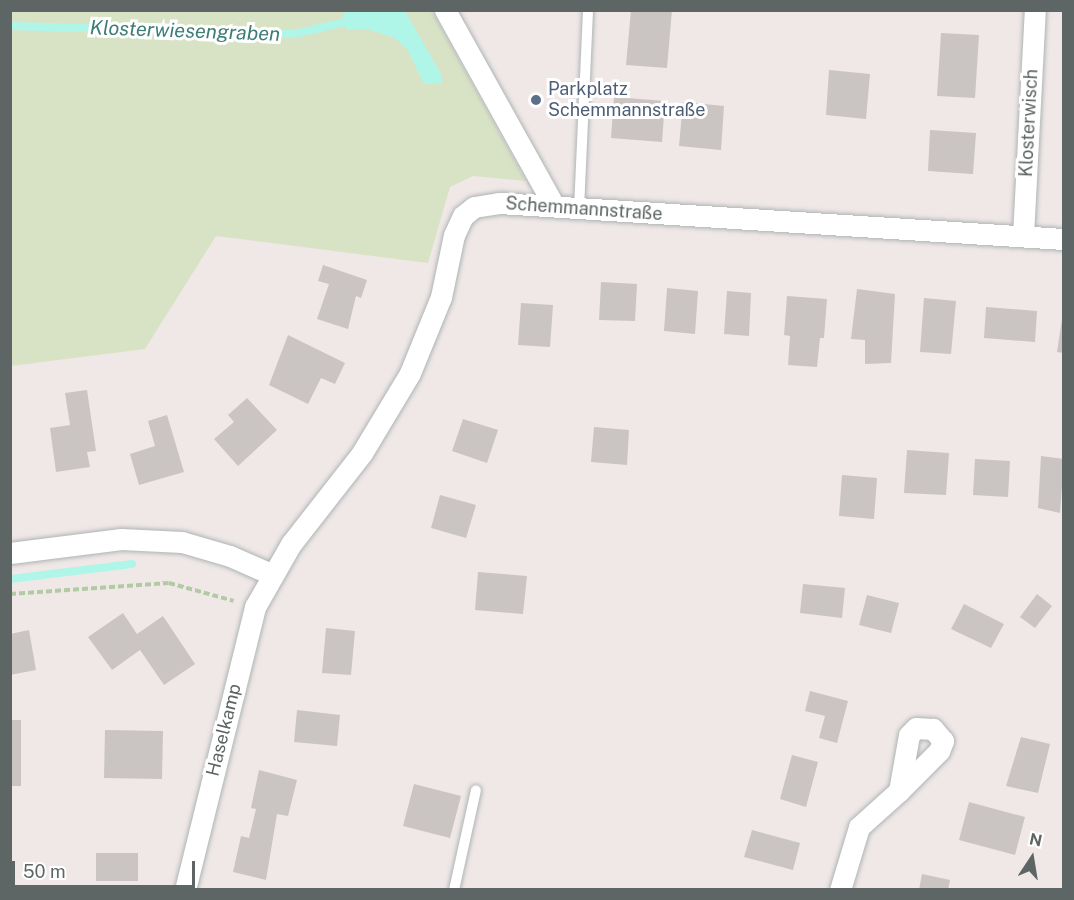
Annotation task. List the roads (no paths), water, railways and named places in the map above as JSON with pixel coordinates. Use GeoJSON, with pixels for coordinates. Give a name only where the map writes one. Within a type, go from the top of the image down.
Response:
{"type":"FeatureCollection","features":[{"type":"Feature","properties":{"kind":"street"},"geometry":{"type":"LineString","coordinates":[[445,10],[554,206]]}},
{"type":"Feature","properties":{"kind":"street","name":"Klosterwisch"},"geometry":{"type":"LineString","coordinates":[[1023,236],[1035,10]]}},
{"type":"Feature","properties":{"kind":"street","name":"Schemmannstraße"},"geometry":{"type":"LineString","coordinates":[[271,574],[362,453],[410,373],[441,297],[454,235],[463,216],[474,207],[499,203],[1064,239]]}},
{"type":"Feature","properties":{"kind":"street"},"geometry":{"type":"LineString","coordinates":[[10,553],[121,539],[182,542],[230,556],[271,574]]}},
{"type":"Feature","properties":{"kind":"street","name":"Haselkamp"},"geometry":{"type":"LineString","coordinates":[[185,890],[255,607],[271,574]]}},
{"type":"Feature","properties":{"kind":"street"},"geometry":{"type":"LineString","coordinates":[[840,890],[859,827],[899,791]]}},
{"type":"Feature","properties":{"kind":"lane"},"geometry":{"type":"LineString","coordinates":[[579,208],[588,10]]}},
{"type":"Feature","properties":{"kind":"lane"},"geometry":{"type":"LineString","coordinates":[[454,890],[476,790]]}},
{"type":"Feature","properties":{"kind":"waterway","name":"Klosterwiesengraben"},"geometry":{"type":"LineString","coordinates":[[10,26],[294,34],[345,22],[350,10]]}},
{"type":"Feature","properties":{"kind":"waterway"},"geometry":{"type":"LineString","coordinates":[[10,579],[132,564]]}},
{"type":"Feature","properties":{"kind":"place","name":"Parkplatz Schemmannstraße"},"geometry":{"type":"Point","coordinates":[536,100]}}]}
